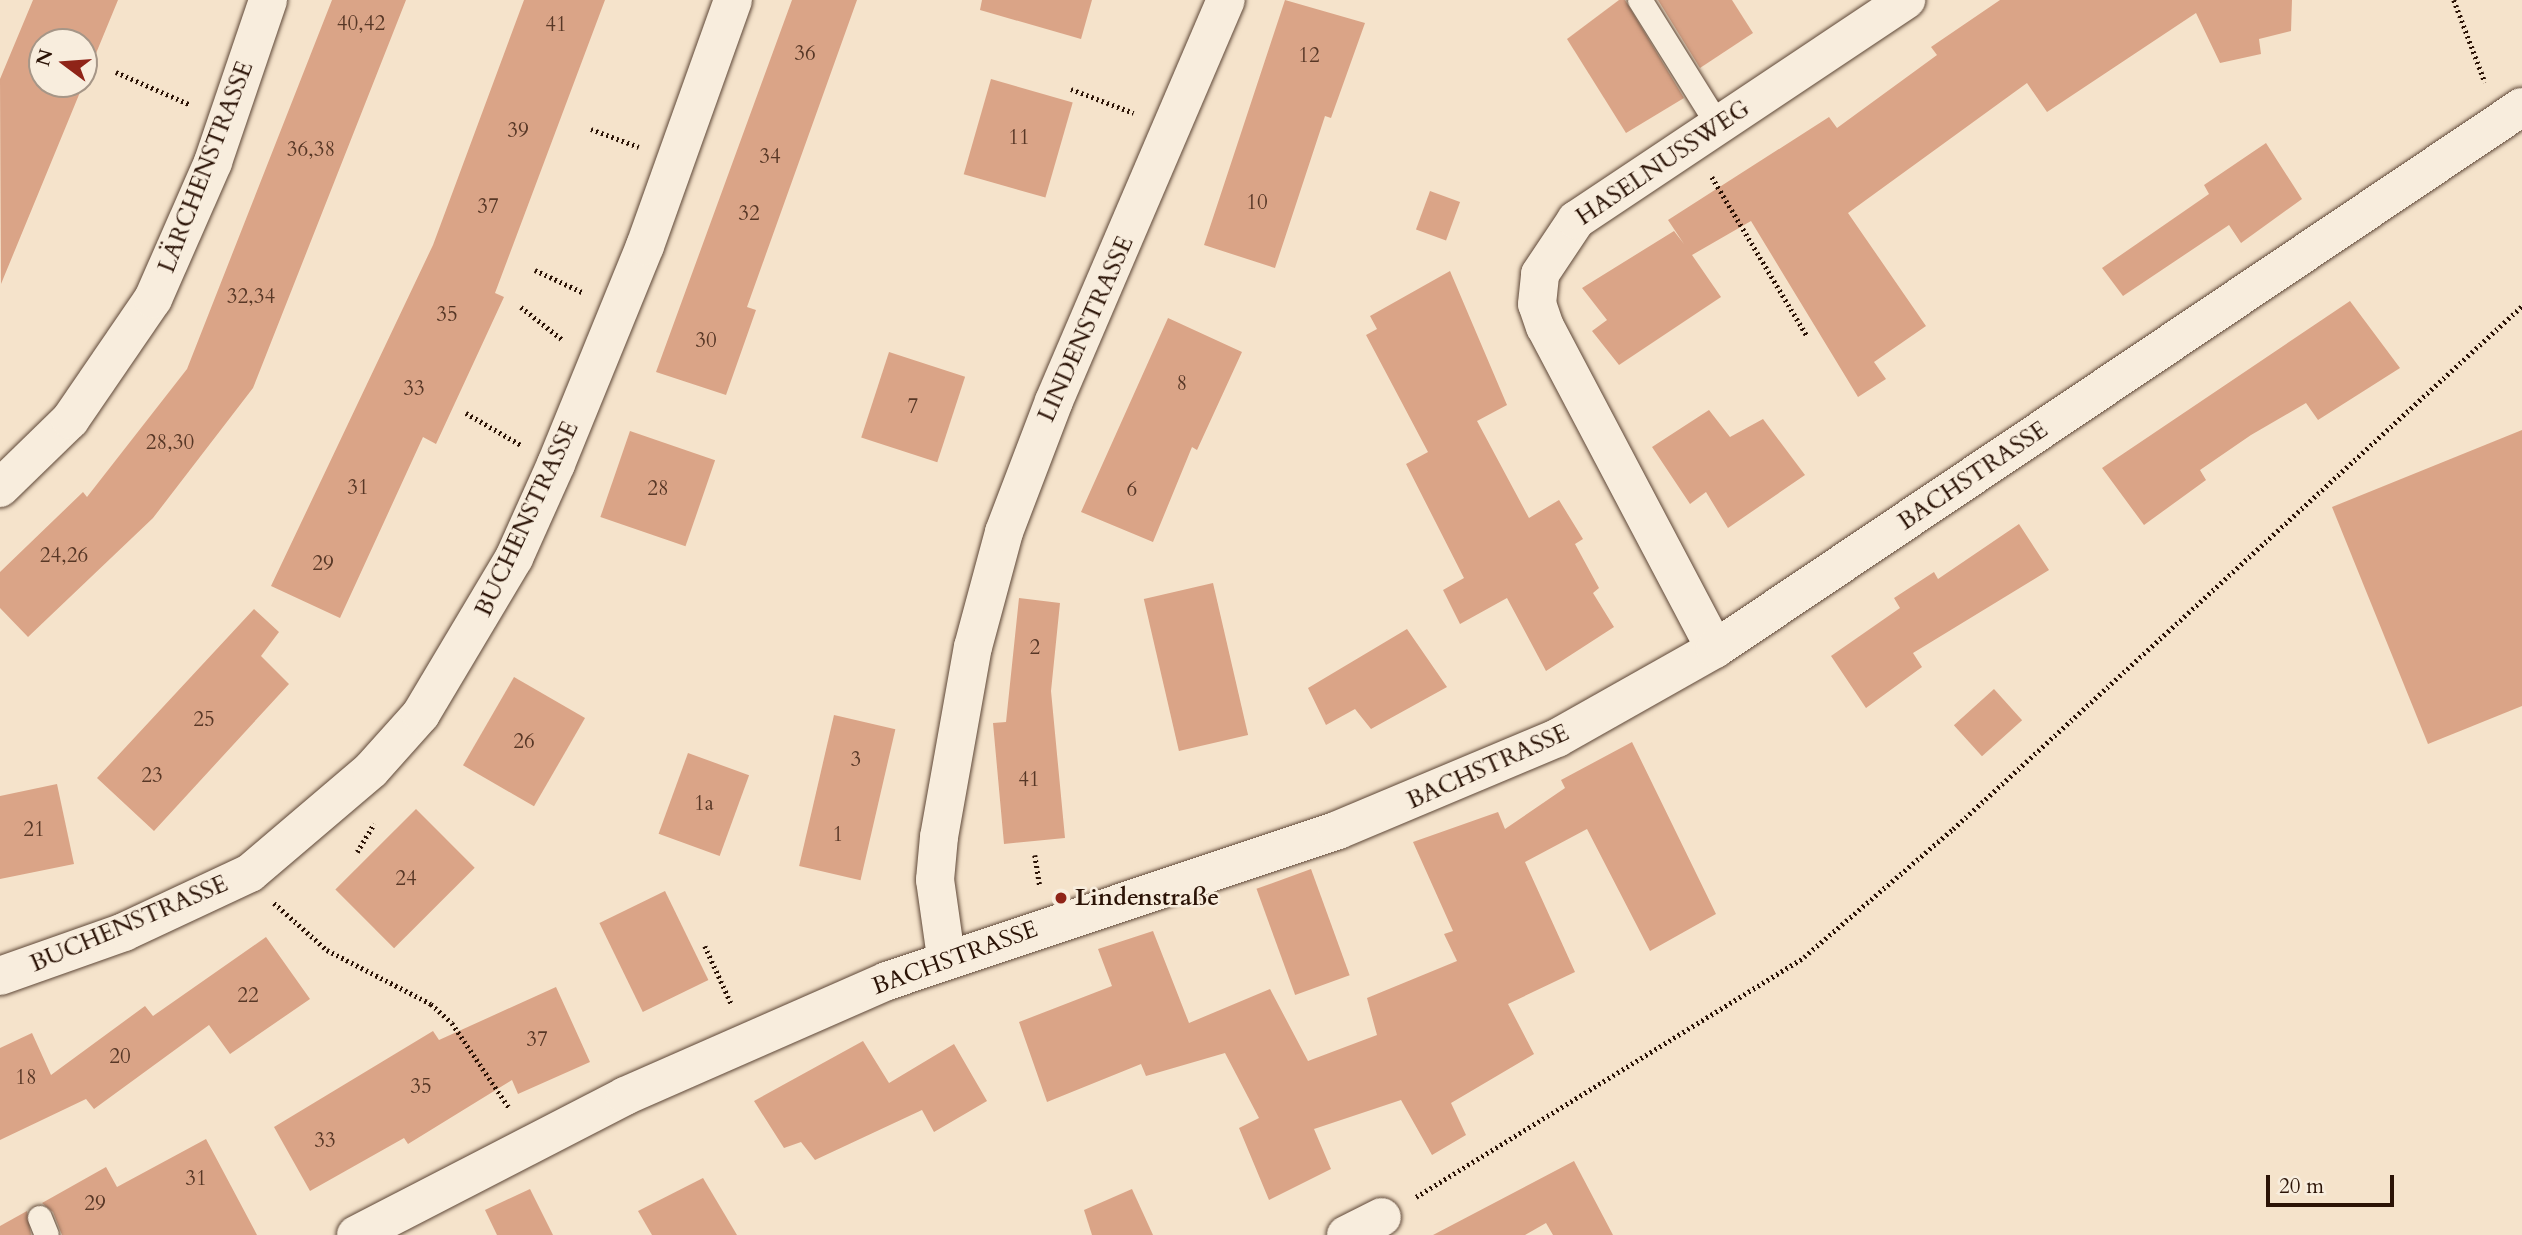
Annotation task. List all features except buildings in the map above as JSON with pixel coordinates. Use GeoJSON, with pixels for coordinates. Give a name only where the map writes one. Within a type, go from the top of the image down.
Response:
{"type":"FeatureCollection","features":[{"type":"Feature","properties":{"kind":"street","name":"LÄRCHENSTRASSE"},"geometry":{"type":"LineString","coordinates":[[0,488],[70,419],[153,299],[227,121],[268,0]]}},
{"type":"Feature","properties":{"kind":"street","name":"BUCHENSTRASSE"},"geometry":{"type":"LineString","coordinates":[[0,976],[124,932],[250,873],[371,770],[421,714],[514,558],[556,464],[620,310],[733,0]]}},
{"type":"Feature","properties":{"kind":"street","name":"LINDENSTRASSE"},"geometry":{"type":"LineString","coordinates":[[946,957],[935,880],[939,837],[973,647],[1004,532],[1063,377],[1174,128],[1226,0]]}},
{"type":"Feature","properties":{"kind":"street","name":"HASELNUSSWEG"},"geometry":{"type":"LineString","coordinates":[[1715,649],[1537,304],[1541,274],[1576,220],[1906,0]]}},
{"type":"Feature","properties":{"kind":"street","name":"BACHSTRASSE"},"geometry":{"type":"LineString","coordinates":[[356,1235],[532,1141],[748,1041],[946,957],[1207,875],[1422,799],[1557,738],[1715,649],[2511,114]]}},
{"type":"Feature","properties":{"kind":"street"},"geometry":{"type":"LineString","coordinates":[[1346,1235],[1382,1217]]}},
{"type":"Feature","properties":{"kind":"lane"},"geometry":{"type":"LineString","coordinates":[[1640,0],[1705,134]]}},
{"type":"Feature","properties":{"kind":"path"},"geometry":{"type":"LineString","coordinates":[[2454,0],[2511,114]]}},
{"type":"Feature","properties":{"kind":"path"},"geometry":{"type":"LineString","coordinates":[[116,72],[227,121]]}},
{"type":"Feature","properties":{"kind":"path"},"geometry":{"type":"LineString","coordinates":[[1071,89],[1174,128]]}},
{"type":"Feature","properties":{"kind":"path"},"geometry":{"type":"LineString","coordinates":[[591,130],[676,161]]}},
{"type":"Feature","properties":{"kind":"path"},"geometry":{"type":"LineString","coordinates":[[1705,134],[1807,336]]}},
{"type":"Feature","properties":{"kind":"path"},"geometry":{"type":"LineString","coordinates":[[535,271],[620,310]]}},
{"type":"Feature","properties":{"kind":"path"},"geometry":{"type":"LineString","coordinates":[[1382,1217],[1804,957],[1953,830],[2522,306]]}},
{"type":"Feature","properties":{"kind":"path"},"geometry":{"type":"LineString","coordinates":[[521,307],[599,364]]}},
{"type":"Feature","properties":{"kind":"path"},"geometry":{"type":"LineString","coordinates":[[466,413],[556,464]]}},
{"type":"Feature","properties":{"kind":"path"},"geometry":{"type":"LineString","coordinates":[[250,873],[308,937],[431,1004],[489,1079]]}},
{"type":"Feature","properties":{"kind":"path"},"geometry":{"type":"LineString","coordinates":[[705,946],[748,1041]]}},
{"type":"Feature","properties":{"kind":"place","name":"Lindenstraße"},"geometry":{"type":"Point","coordinates":[1061,898]}}]}
